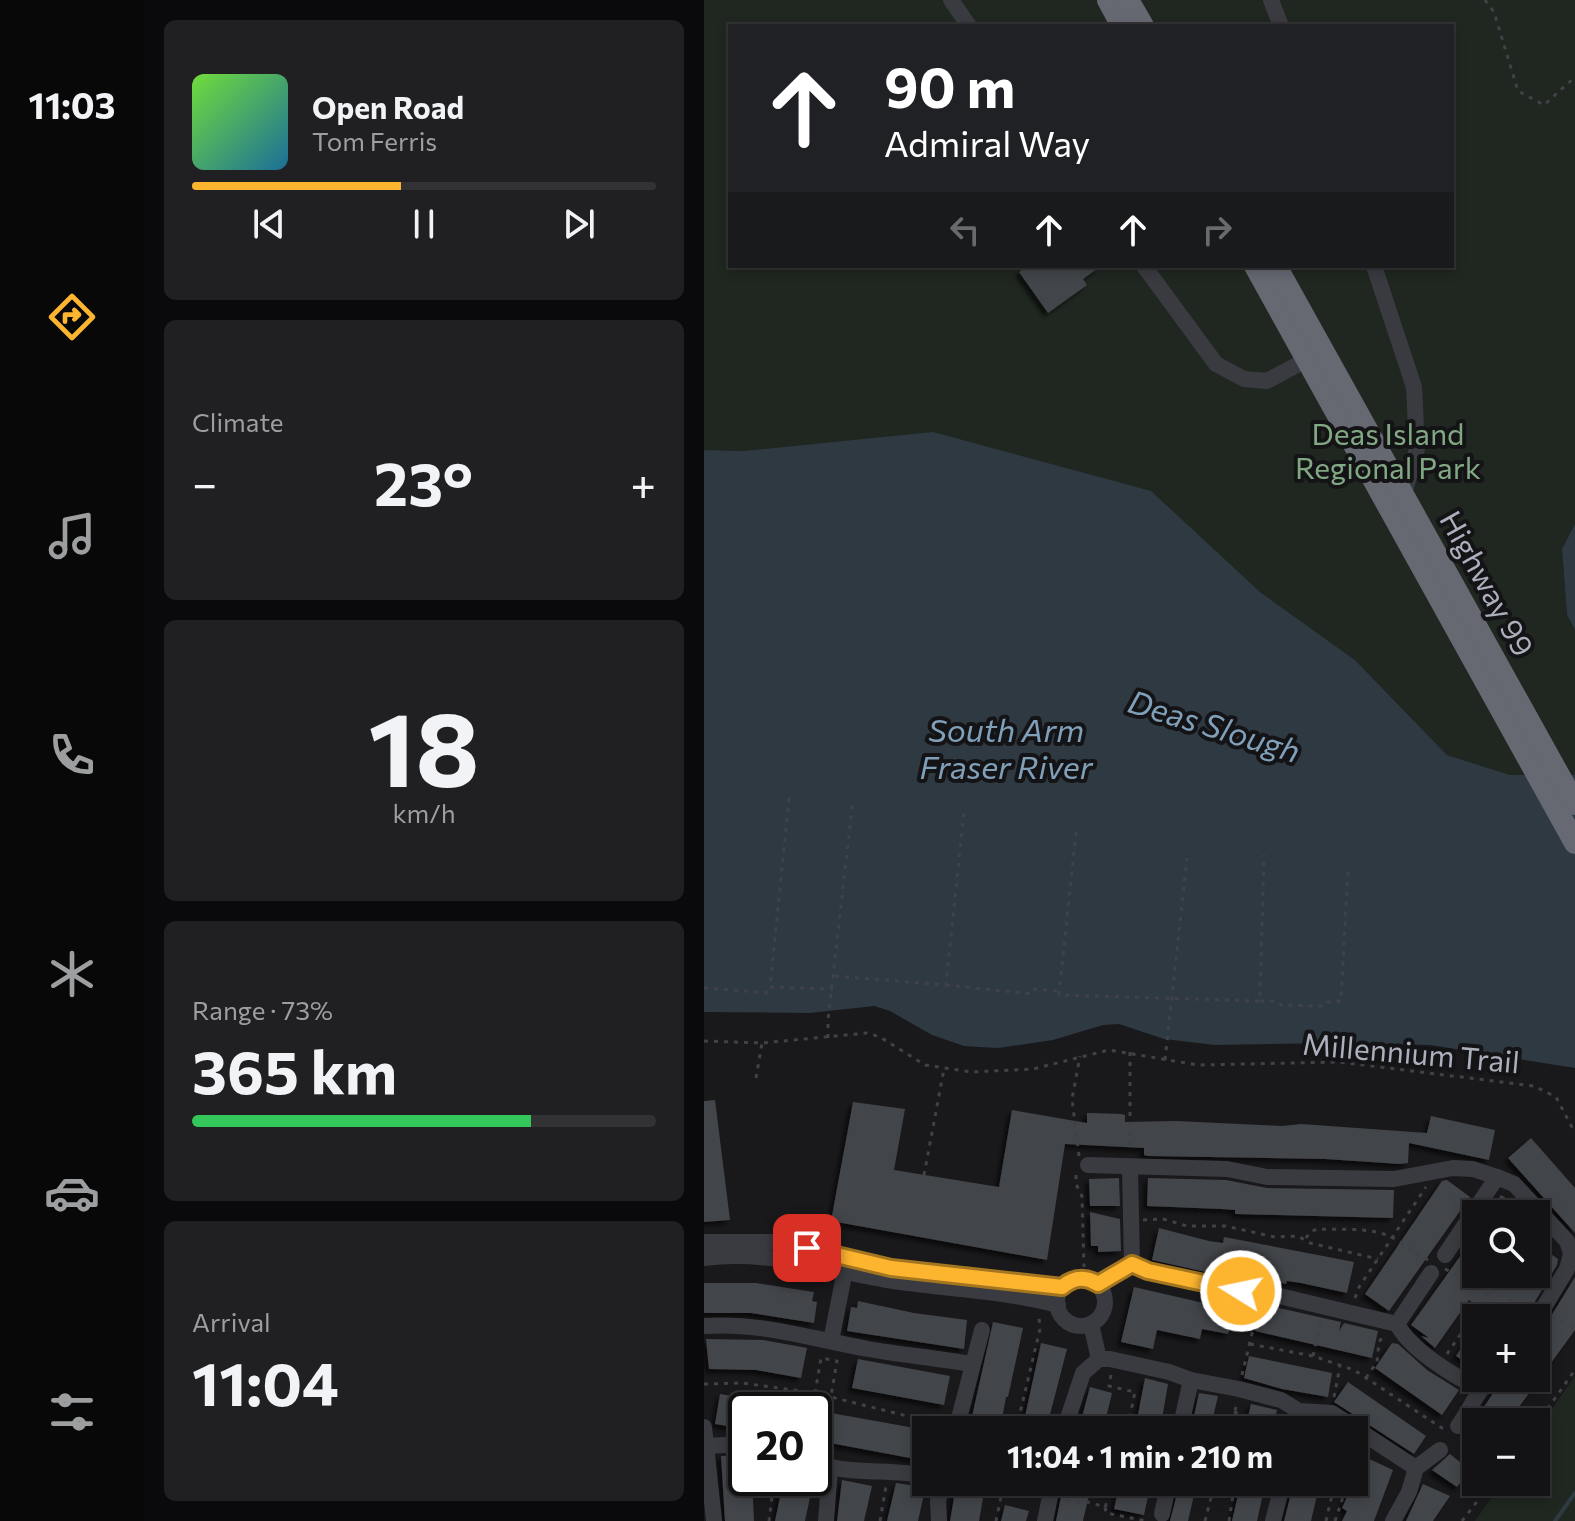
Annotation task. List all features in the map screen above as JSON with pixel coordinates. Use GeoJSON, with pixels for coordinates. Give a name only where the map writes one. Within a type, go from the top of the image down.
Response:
{"type":"FeatureCollection","features":[{"type":"Feature","properties":{"kind":"highway"},"geometry":{"type":"LineString","coordinates":[[1108,0],[1121,24]]}},
{"type":"Feature","properties":{"kind":"highway"},"geometry":{"type":"LineString","coordinates":[[1128,0],[1142,24]]}},
{"type":"Feature","properties":{"kind":"highway","name":"Highway 99"},"geometry":{"type":"LineString","coordinates":[[1256,268],[1532,747],[1575,804]]}},
{"type":"Feature","properties":{"kind":"highway","name":"Highway 99"},"geometry":{"type":"LineString","coordinates":[[1277,268],[1403,497],[1532,747]]}},
{"type":"Feature","properties":{"kind":"highway"},"geometry":{"type":"LineString","coordinates":[[1532,747],[1575,843]]}},
{"type":"Feature","properties":{"kind":"street"},"geometry":{"type":"LineString","coordinates":[[951,0],[968,24]]}},
{"type":"Feature","properties":{"kind":"street"},"geometry":{"type":"LineString","coordinates":[[1271,0],[1280,24]]}},
{"type":"Feature","properties":{"kind":"street"},"geometry":{"type":"LineString","coordinates":[[1145,268],[1216,364],[1244,379],[1267,381],[1308,359]]}},
{"type":"Feature","properties":{"kind":"street"},"geometry":{"type":"LineString","coordinates":[[1375,268],[1414,387],[1417,449],[1403,497]]}},
{"type":"Feature","properties":{"kind":"street"},"geometry":{"type":"LineString","coordinates":[[1088,1165],[1227,1169],[1267,1177],[1394,1179],[1431,1171],[1473,1169],[1514,1184],[1567,1241],[1571,1254],[1567,1269],[1546,1304]]}},
{"type":"Feature","properties":{"kind":"street"},"geometry":{"type":"LineString","coordinates":[[1130,1168],[1132,1264]]}},
{"type":"Feature","properties":{"kind":"street"},"geometry":{"type":"LineString","coordinates":[[1445,1255],[1497,1177]]}},
{"type":"Feature","properties":{"kind":"street"},"geometry":{"type":"LineString","coordinates":[[704,1242],[752,1248],[807,1248],[886,1280],[1034,1299],[1058,1305]]}},
{"type":"Feature","properties":{"kind":"street"},"geometry":{"type":"LineString","coordinates":[[704,1258],[752,1248]]}},
{"type":"Feature","properties":{"kind":"street"},"geometry":{"type":"LineString","coordinates":[[846,1264],[1062,1287],[1075,1278],[1091,1280],[1098,1284],[1105,1298],[1103,1313],[1091,1324],[1070,1323],[1058,1305],[1062,1287]]}},
{"type":"Feature","properties":{"kind":"street"},"geometry":{"type":"LineString","coordinates":[[831,1341],[846,1264]]}},
{"type":"Feature","properties":{"kind":"street"},"geometry":{"type":"LineString","coordinates":[[1098,1284],[1132,1264]]}},
{"type":"Feature","properties":{"kind":"street"},"geometry":{"type":"LineString","coordinates":[[1132,1264],[1148,1271],[1223,1289],[1267,1293],[1394,1323],[1405,1339],[1440,1364],[1462,1373]]}},
{"type":"Feature","properties":{"kind":"street"},"geometry":{"type":"LineString","coordinates":[[1394,1323],[1431,1273]]}},
{"type":"Feature","properties":{"kind":"street"},"geometry":{"type":"LineString","coordinates":[[1091,1324],[1107,1360]]}},
{"type":"Feature","properties":{"kind":"street"},"geometry":{"type":"LineString","coordinates":[[704,1326],[750,1326],[971,1364]]}},
{"type":"Feature","properties":{"kind":"street"},"geometry":{"type":"LineString","coordinates":[[959,1416],[982,1330]]}},
{"type":"Feature","properties":{"kind":"street"},"geometry":{"type":"LineString","coordinates":[[1065,1416],[1083,1373],[1107,1360],[1281,1400],[1299,1411],[1332,1413],[1416,1468]]}},
{"type":"Feature","properties":{"kind":"street"},"geometry":{"type":"LineString","coordinates":[[1183,1416],[1191,1380]]}},
{"type":"Feature","properties":{"kind":"street"},"geometry":{"type":"LineString","coordinates":[[1455,1433],[1481,1392]]}},
{"type":"Feature","properties":{"kind":"street"},"geometry":{"type":"LineString","coordinates":[[1298,1416],[1299,1411]]}},
{"type":"Feature","properties":{"kind":"street"},"geometry":{"type":"LineString","coordinates":[[704,1427],[714,1520]]}},
{"type":"Feature","properties":{"kind":"street"},"geometry":{"type":"LineString","coordinates":[[706,1446],[728,1445]]}},
{"type":"Feature","properties":{"kind":"street"},"geometry":{"type":"LineString","coordinates":[[1393,1521],[1409,1492],[1416,1468],[1440,1450]]}},
{"type":"Feature","properties":{"kind":"street"},"geometry":{"type":"LineString","coordinates":[[832,1466],[912,1474]]}},
{"type":"Feature","properties":{"kind":"street"},"geometry":{"type":"LineString","coordinates":[[824,1496],[826,1521]]}},
{"type":"Feature","properties":{"kind":"street"},"geometry":{"type":"LineString","coordinates":[[939,1496],[939,1521]]}},
{"type":"Feature","properties":{"kind":"street"},"geometry":{"type":"LineString","coordinates":[[1045,1521],[1051,1496]]}},
{"type":"Feature","properties":{"kind":"street"},"geometry":{"type":"LineString","coordinates":[[1162,1514],[1166,1496]]}},
{"type":"Feature","properties":{"kind":"street"},"geometry":{"type":"LineString","coordinates":[[1273,1521],[1279,1496]]}},
{"type":"Feature","properties":{"kind":"path"},"geometry":{"type":"LineString","coordinates":[[1485,0],[1494,12],[1518,91],[1544,105],[1575,77]]}},
{"type":"Feature","properties":{"kind":"path"},"geometry":{"type":"LineString","coordinates":[[704,988],[769,993],[789,798]]}},
{"type":"Feature","properties":{"kind":"path"},"geometry":{"type":"LineString","coordinates":[[828,1038],[853,800]]}},
{"type":"Feature","properties":{"kind":"path"},"geometry":{"type":"LineString","coordinates":[[946,985],[964,811]]}},
{"type":"Feature","properties":{"kind":"path"},"geometry":{"type":"LineString","coordinates":[[1076,832],[1059,995],[1276,1001],[1281,1005],[1324,1006],[1327,1002],[1341,1001],[1348,869]]}},
{"type":"Feature","properties":{"kind":"path"},"geometry":{"type":"LineString","coordinates":[[1260,1001],[1264,855]]}},
{"type":"Feature","properties":{"kind":"path"},"geometry":{"type":"LineString","coordinates":[[1165,1060],[1187,858]]}},
{"type":"Feature","properties":{"kind":"path"},"geometry":{"type":"LineString","coordinates":[[835,976],[1031,994],[1035,989],[1059,991]]}},
{"type":"Feature","properties":{"kind":"path"},"geometry":{"type":"LineString","coordinates":[[770,987],[833,989]]}},
{"type":"Feature","properties":{"kind":"path","name":"Millennium Trail"},"geometry":{"type":"LineString","coordinates":[[704,1041],[762,1043],[874,1035],[925,1065],[984,1072],[1033,1069],[1109,1050],[1198,1065],[1339,1062],[1534,1086],[1556,1097],[1575,1133]]}},
{"type":"Feature","properties":{"kind":"path"},"geometry":{"type":"LineString","coordinates":[[756,1078],[762,1043]]}},
{"type":"Feature","properties":{"kind":"path"},"geometry":{"type":"LineString","coordinates":[[1130,1052],[1130,1168]]}},
{"type":"Feature","properties":{"kind":"path"},"geometry":{"type":"LineString","coordinates":[[924,1175],[944,1069]]}},
{"type":"Feature","properties":{"kind":"path"},"geometry":{"type":"LineString","coordinates":[[1351,1313],[1359,1287],[1426,1189],[1431,1171]]}},
{"type":"Feature","properties":{"kind":"path"},"geometry":{"type":"LineString","coordinates":[[1132,1220],[1163,1219],[1187,1226],[1225,1226],[1275,1237],[1298,1236],[1310,1243],[1378,1259]]}},
{"type":"Feature","properties":{"kind":"path"},"geometry":{"type":"LineString","coordinates":[[1440,1364],[1492,1288]]}},
{"type":"Feature","properties":{"kind":"path"},"geometry":{"type":"LineString","coordinates":[[1313,1356],[1325,1307]]}},
{"type":"Feature","properties":{"kind":"path"},"geometry":{"type":"LineString","coordinates":[[1019,1416],[1040,1329],[1039,1313]]}},
{"type":"Feature","properties":{"kind":"path"},"geometry":{"type":"LineString","coordinates":[[1233,1416],[1257,1313]]}},
{"type":"Feature","properties":{"kind":"path"},"geometry":{"type":"LineString","coordinates":[[1366,1378],[1377,1362],[1379,1342],[1394,1323]]}},
{"type":"Feature","properties":{"kind":"path"},"geometry":{"type":"LineString","coordinates":[[1563,1323],[1575,1329]]}},
{"type":"Feature","properties":{"kind":"path"},"geometry":{"type":"LineString","coordinates":[[1250,1344],[1313,1356],[1354,1370],[1462,1440]]}},
{"type":"Feature","properties":{"kind":"path"},"geometry":{"type":"LineString","coordinates":[[815,1392],[821,1358],[837,1361],[831,1392]]}},
{"type":"Feature","properties":{"kind":"path"},"geometry":{"type":"LineString","coordinates":[[1107,1360],[1109,1386],[1135,1392],[1130,1416]]}},
{"type":"Feature","properties":{"kind":"path"},"geometry":{"type":"LineString","coordinates":[[1332,1413],[1340,1366]]}},
{"type":"Feature","properties":{"kind":"path"},"geometry":{"type":"LineString","coordinates":[[1548,1408],[1575,1370]]}},
{"type":"Feature","properties":{"kind":"path"},"geometry":{"type":"LineString","coordinates":[[704,1384],[742,1383],[796,1392]]}},
{"type":"Feature","properties":{"kind":"path"},"geometry":{"type":"LineString","coordinates":[[832,1398],[912,1417]]}},
{"type":"Feature","properties":{"kind":"path"},"geometry":{"type":"LineString","coordinates":[[1234,1412],[1246,1416]]}},
{"type":"Feature","properties":{"kind":"path"},"geometry":{"type":"LineString","coordinates":[[880,1521],[886,1497],[887,1470]]}},
{"type":"Feature","properties":{"kind":"path"},"geometry":{"type":"LineString","coordinates":[[769,1521],[772,1496]]}},
{"type":"Feature","properties":{"kind":"path"},"geometry":{"type":"LineString","coordinates":[[996,1521],[1001,1496]]}},
{"type":"Feature","properties":{"kind":"path"},"geometry":{"type":"LineString","coordinates":[[1026,1496],[1088,1502],[1105,1507]]}},
{"type":"Feature","properties":{"kind":"path"},"geometry":{"type":"LineString","coordinates":[[1109,1496],[1106,1513],[1146,1521]]}},
{"type":"Feature","properties":{"kind":"path"},"geometry":{"type":"LineString","coordinates":[[1205,1521],[1211,1496]]}},
{"type":"Feature","properties":{"kind":"path"},"geometry":{"type":"LineString","coordinates":[[1229,1521],[1233,1496]]}},
{"type":"Feature","properties":{"kind":"path"},"geometry":{"type":"LineString","coordinates":[[1326,1521],[1331,1496]]}},
{"type":"Feature","properties":{"kind":"path"},"geometry":{"type":"LineString","coordinates":[[1335,1521],[1342,1496]]}},
{"type":"Feature","properties":{"kind":"path"},"geometry":{"type":"LineString","coordinates":[[1462,1521],[1481,1496]]}},
{"type":"Feature","properties":{"kind":"green space","name":"Deas Island Regional Park"},"geometry":{"type":"Polygon","coordinates":[[[704,0],[1575,0],[1575,524],[1562,549],[1567,615],[1575,630],[1575,775],[1510,775],[1447,755],[1355,660],[1260,592],[744,451],[704,450],[704,0]]]}},
{"type":"Feature","properties":{"kind":"green space"},"geometry":{"type":"Polygon","coordinates":[[[1575,1376],[1575,1521],[1475,1521],[1492,1496],[1550,1496],[1550,1412],[1575,1376]]]}},
{"type":"Feature","properties":{"kind":"water","name":"South Arm Fraser River"},"geometry":{"type":"Polygon","coordinates":[[[933,432],[1151,491],[1260,592],[1355,660],[1447,755],[1510,775],[1575,775],[1575,1068],[1430,1045],[1215,1045],[1164,1039],[1119,1024],[1103,1025],[1053,1040],[998,1048],[979,1047],[964,1046],[932,1035],[890,1011],[874,1006],[810,1013],[704,1012],[704,450],[744,451],[933,432]]]}},
{"type":"Feature","properties":{"kind":"water"},"geometry":{"type":"Polygon","coordinates":[[[1575,524],[1575,630],[1567,615],[1562,549],[1575,524]]]}},
{"type":"Feature","properties":{"kind":"building"},"geometry":{"type":"Polygon","coordinates":[[[1024,268],[1098,268],[1083,279],[1087,285],[1048,313],[1019,272],[1024,268]]]}},
{"type":"Feature","properties":{"kind":"building"},"geometry":{"type":"Polygon","coordinates":[[[715,1100],[730,1220],[704,1222],[704,1101],[715,1100]]]}},
{"type":"Feature","properties":{"kind":"building"},"geometry":{"type":"Polygon","coordinates":[[[853,1102],[905,1109],[894,1170],[999,1187],[1012,1110],[1087,1123],[1087,1113],[1092,1113],[1125,1115],[1125,1122],[1301,1124],[1427,1133],[1431,1116],[1495,1130],[1489,1160],[1409,1143],[1408,1163],[1400,1164],[1325,1159],[1148,1156],[1144,1155],[1144,1148],[1065,1144],[1047,1260],[831,1221],[853,1102]]]}},
{"type":"Feature","properties":{"kind":"building"},"geometry":{"type":"Polygon","coordinates":[[[1531,1138],[1575,1188],[1575,1233],[1550,1205],[1550,1200],[1546,1200],[1508,1158],[1531,1138]]]}},
{"type":"Feature","properties":{"kind":"building"},"geometry":{"type":"Polygon","coordinates":[[[1119,1178],[1120,1206],[1090,1206],[1089,1179],[1119,1178]]]}},
{"type":"Feature","properties":{"kind":"building"},"geometry":{"type":"Polygon","coordinates":[[[1148,1178],[1226,1180],[1267,1188],[1394,1190],[1393,1218],[1235,1214],[1235,1210],[1147,1206],[1148,1178]]]}},
{"type":"Feature","properties":{"kind":"building"},"geometry":{"type":"Polygon","coordinates":[[[1447,1180],[1470,1197],[1462,1200],[1462,1208],[1389,1311],[1365,1294],[1442,1181],[1447,1180]]]}},
{"type":"Feature","properties":{"kind":"building"},"geometry":{"type":"Polygon","coordinates":[[[1090,1212],[1120,1219],[1121,1251],[1098,1252],[1098,1246],[1091,1246],[1090,1212]]]}},
{"type":"Feature","properties":{"kind":"building"},"geometry":{"type":"Polygon","coordinates":[[[1159,1228],[1209,1241],[1223,1243],[1224,1237],[1354,1262],[1347,1293],[1301,1283],[1287,1281],[1286,1284],[1211,1267],[1210,1273],[1152,1260],[1159,1228]]]}},
{"type":"Feature","properties":{"kind":"building"},"geometry":{"type":"Polygon","coordinates":[[[1462,1254],[1462,1288],[1543,1288],[1533,1304],[1474,1304],[1469,1300],[1462,1304],[1462,1310],[1435,1348],[1421,1336],[1429,1338],[1411,1325],[1462,1254]]]}},
{"type":"Feature","properties":{"kind":"building"},"geometry":{"type":"Polygon","coordinates":[[[1550,1254],[1558,1259],[1550,1277],[1550,1254]]]}},
{"type":"Feature","properties":{"kind":"building"},"geometry":{"type":"Polygon","coordinates":[[[1575,1277],[1575,1330],[1550,1364],[1550,1318],[1575,1277]]]}},
{"type":"Feature","properties":{"kind":"building"},"geometry":{"type":"Polygon","coordinates":[[[704,1283],[756,1283],[814,1292],[812,1301],[817,1302],[814,1323],[751,1313],[704,1313],[704,1283]]]}},
{"type":"Feature","properties":{"kind":"building"},"geometry":{"type":"Polygon","coordinates":[[[1134,1287],[1234,1310],[1228,1334],[1202,1329],[1200,1339],[1157,1330],[1153,1349],[1121,1342],[1134,1287]]]}},
{"type":"Feature","properties":{"kind":"building"},"geometry":{"type":"Polygon","coordinates":[[[858,1301],[967,1320],[964,1349],[847,1331],[851,1307],[857,1308],[858,1301]]]}},
{"type":"Feature","properties":{"kind":"building"},"geometry":{"type":"Polygon","coordinates":[[[1261,1304],[1341,1322],[1339,1331],[1344,1323],[1378,1331],[1372,1358],[1255,1331],[1261,1304]]]}},
{"type":"Feature","properties":{"kind":"building"},"geometry":{"type":"Polygon","coordinates":[[[993,1322],[1023,1328],[1003,1416],[972,1416],[993,1322]]]}},
{"type":"Feature","properties":{"kind":"building"},"geometry":{"type":"Polygon","coordinates":[[[706,1339],[763,1340],[807,1348],[801,1378],[756,1370],[709,1369],[706,1339]]]}},
{"type":"Feature","properties":{"kind":"building"},"geometry":{"type":"Polygon","coordinates":[[[1041,1343],[1067,1349],[1050,1416],[1025,1416],[1041,1343]]]}},
{"type":"Feature","properties":{"kind":"building"},"geometry":{"type":"Polygon","coordinates":[[[1392,1343],[1398,1344],[1427,1370],[1459,1390],[1442,1415],[1375,1368],[1392,1343]]]}},
{"type":"Feature","properties":{"kind":"building"},"geometry":{"type":"Polygon","coordinates":[[[1249,1356],[1332,1373],[1328,1397],[1244,1378],[1249,1356]]]}},
{"type":"Feature","properties":{"kind":"building"},"geometry":{"type":"Polygon","coordinates":[[[858,1359],[950,1376],[944,1405],[852,1388],[858,1359]]]}},
{"type":"Feature","properties":{"kind":"building"},"geometry":{"type":"Polygon","coordinates":[[[1145,1378],[1168,1384],[1162,1416],[1138,1416],[1145,1378]]]}},
{"type":"Feature","properties":{"kind":"building"},"geometry":{"type":"Polygon","coordinates":[[[1348,1382],[1426,1436],[1414,1454],[1368,1424],[1368,1416],[1356,1416],[1334,1402],[1348,1382]]]}},
{"type":"Feature","properties":{"kind":"building"},"geometry":{"type":"Polygon","coordinates":[[[1090,1387],[1112,1393],[1106,1416],[1082,1416],[1090,1387]]]}},
{"type":"Feature","properties":{"kind":"building"},"geometry":{"type":"Polygon","coordinates":[[[1494,1392],[1530,1392],[1518,1408],[1483,1408],[1494,1392]]]}},
{"type":"Feature","properties":{"kind":"building"},"geometry":{"type":"Polygon","coordinates":[[[1199,1393],[1218,1396],[1213,1416],[1194,1416],[1199,1393]]]}},
{"type":"Feature","properties":{"kind":"building"},"geometry":{"type":"Polygon","coordinates":[[[720,1394],[728,1395],[728,1426],[715,1424],[720,1394]]]}},
{"type":"Feature","properties":{"kind":"building"},"geometry":{"type":"Polygon","coordinates":[[[1251,1404],[1277,1410],[1276,1416],[1248,1416],[1251,1404]]]}},
{"type":"Feature","properties":{"kind":"building"},"geometry":{"type":"Polygon","coordinates":[[[832,1413],[912,1428],[912,1458],[832,1443],[832,1413]]]}},
{"type":"Feature","properties":{"kind":"building"},"geometry":{"type":"Polygon","coordinates":[[[1450,1454],[1462,1464],[1462,1480],[1457,1487],[1432,1470],[1450,1454]]]}},
{"type":"Feature","properties":{"kind":"building"},"geometry":{"type":"Polygon","coordinates":[[[721,1456],[728,1456],[728,1496],[753,1496],[754,1521],[725,1521],[721,1456]]]}},
{"type":"Feature","properties":{"kind":"building"},"geometry":{"type":"Polygon","coordinates":[[[1368,1458],[1393,1470],[1374,1521],[1342,1521],[1347,1511],[1342,1508],[1347,1496],[1368,1496],[1368,1458]]]}},
{"type":"Feature","properties":{"kind":"building"},"geometry":{"type":"Polygon","coordinates":[[[842,1480],[872,1486],[864,1521],[837,1521],[842,1480]]]}},
{"type":"Feature","properties":{"kind":"building"},"geometry":{"type":"Polygon","coordinates":[[[896,1483],[912,1485],[912,1496],[924,1496],[918,1521],[887,1521],[896,1483]]]}},
{"type":"Feature","properties":{"kind":"building"},"geometry":{"type":"Polygon","coordinates":[[[1423,1484],[1450,1496],[1433,1521],[1406,1521],[1423,1484]]]}},
{"type":"Feature","properties":{"kind":"building"},"geometry":{"type":"Polygon","coordinates":[[[780,1496],[810,1496],[805,1521],[775,1521],[780,1496]]]}},
{"type":"Feature","properties":{"kind":"building"},"geometry":{"type":"Polygon","coordinates":[[[954,1496],[983,1498],[979,1521],[950,1521],[954,1496]]]}},
{"type":"Feature","properties":{"kind":"building"},"geometry":{"type":"Polygon","coordinates":[[[1061,1496],[1089,1496],[1083,1521],[1056,1521],[1061,1496]]]}},
{"type":"Feature","properties":{"kind":"building"},"geometry":{"type":"Polygon","coordinates":[[[1117,1496],[1148,1496],[1144,1515],[1114,1509],[1117,1496]]]}},
{"type":"Feature","properties":{"kind":"building"},"geometry":{"type":"Polygon","coordinates":[[[1176,1496],[1194,1496],[1188,1521],[1170,1521],[1176,1496]]]}},
{"type":"Feature","properties":{"kind":"building"},"geometry":{"type":"Polygon","coordinates":[[[1238,1496],[1263,1496],[1257,1521],[1232,1521],[1238,1496]]]}},
{"type":"Feature","properties":{"kind":"building"},"geometry":{"type":"Polygon","coordinates":[[[1290,1496],[1317,1496],[1311,1521],[1284,1521],[1290,1496]]]}},
{"type":"Feature","properties":{"kind":"building"},"geometry":{"type":"Polygon","coordinates":[[[1005,1505],[1029,1511],[1026,1521],[1001,1521],[1005,1505]]]}},
{"type":"Feature","properties":{"kind":"waterway"},"geometry":{"type":"LineString","coordinates":[[1555,1521],[1575,1493]]}},
{"type":"Feature","properties":{"kind":"route"},"geometry":{"type":"LineString","coordinates":[[807,1248],[891,1268],[1062,1287],[1075,1278],[1098,1284],[1132,1264],[1148,1271],[1241,1291]]}},
{"type":"Feature","properties":{"kind":"water label","name":"Deas Slough"},"geometry":{"type":"Point","coordinates":[1214,727]}}]}
